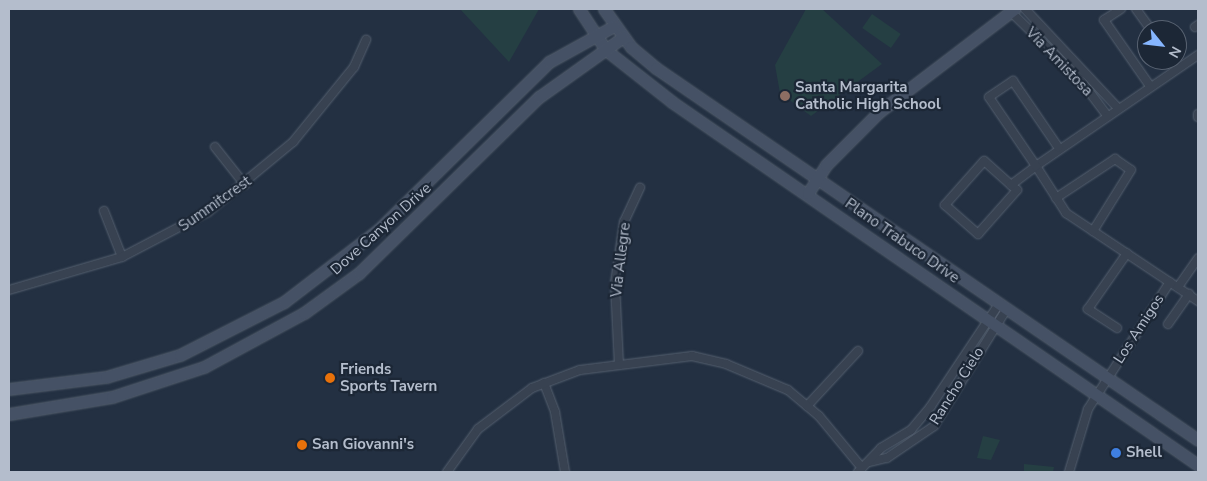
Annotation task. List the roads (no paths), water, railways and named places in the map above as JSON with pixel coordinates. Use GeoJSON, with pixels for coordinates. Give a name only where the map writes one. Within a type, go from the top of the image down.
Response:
{"type":"FeatureCollection","features":[{"type":"Feature","properties":{"kind":"street","name":"Plano Trabuco Drive"},"geometry":{"type":"LineString","coordinates":[[579,9],[606,50],[672,102],[808,193],[1198,465]]}},
{"type":"Feature","properties":{"kind":"street","name":"Plano Trabuco Drive"},"geometry":{"type":"LineString","coordinates":[[604,9],[622,37],[656,68],[1198,440]]}},
{"type":"Feature","properties":{"kind":"street","name":"Via Amistosa"},"geometry":{"type":"LineString","coordinates":[[1025,9],[1117,106]]}},
{"type":"Feature","properties":{"kind":"street"},"geometry":{"type":"LineString","coordinates":[[1121,9],[1104,20],[1150,86]]}},
{"type":"Feature","properties":{"kind":"street"},"geometry":{"type":"LineString","coordinates":[[1136,9],[1144,20]]}},
{"type":"Feature","properties":{"kind":"street","name":"Via Amistosa"},"geometry":{"type":"LineString","coordinates":[[1012,10],[1079,78],[1106,114]]}},
{"type":"Feature","properties":{"kind":"street"},"geometry":{"type":"LineString","coordinates":[[808,193],[817,178],[879,112],[1012,10]]}},
{"type":"Feature","properties":{"kind":"street","name":"Dove Canyon Drive"},"geometry":{"type":"LineString","coordinates":[[9,389],[106,376],[180,356],[284,302],[384,224],[524,83],[596,34],[614,26]]}},
{"type":"Feature","properties":{"kind":"street","name":"Dove Canyon Drive"},"geometry":{"type":"LineString","coordinates":[[9,414],[112,397],[204,367],[304,313],[359,273],[539,97],[622,37]]}},
{"type":"Feature","properties":{"kind":"street","name":"Summitcrest"},"geometry":{"type":"LineString","coordinates":[[9,290],[122,257],[161,240],[245,185],[293,142],[322,109],[354,67],[366,40]]}},
{"type":"Feature","properties":{"kind":"street"},"geometry":{"type":"LineString","coordinates":[[1187,62],[1198,55]]}},
{"type":"Feature","properties":{"kind":"street"},"geometry":{"type":"LineString","coordinates":[[1011,185],[1058,147],[1117,106],[1174,70]]}},
{"type":"Feature","properties":{"kind":"street"},"geometry":{"type":"LineString","coordinates":[[1058,147],[1013,81],[989,97],[1066,213],[1198,301]]}},
{"type":"Feature","properties":{"kind":"street"},"geometry":{"type":"LineString","coordinates":[[215,148],[245,185]]}},
{"type":"Feature","properties":{"kind":"street"},"geometry":{"type":"LineString","coordinates":[[1056,198],[1115,159],[1131,170],[1093,231]]}},
{"type":"Feature","properties":{"kind":"street"},"geometry":{"type":"LineString","coordinates":[[984,161],[1011,185],[1017,190],[978,234],[945,205],[984,161]]}},
{"type":"Feature","properties":{"kind":"street","name":"Via Allegre"},"geometry":{"type":"LineString","coordinates":[[619,365],[615,283],[624,222],[640,188]]}},
{"type":"Feature","properties":{"kind":"street"},"geometry":{"type":"LineString","coordinates":[[104,211],[122,257]]}},
{"type":"Feature","properties":{"kind":"street"},"geometry":{"type":"LineString","coordinates":[[1117,328],[1088,309],[1127,253]]}},
{"type":"Feature","properties":{"kind":"street"},"geometry":{"type":"LineString","coordinates":[[1178,287],[1198,258]]}},
{"type":"Feature","properties":{"kind":"street","name":"Los Amigos"},"geometry":{"type":"LineString","coordinates":[[1068,472],[1078,433],[1096,394],[1170,282]]}},
{"type":"Feature","properties":{"kind":"street"},"geometry":{"type":"LineString","coordinates":[[1168,324],[1189,294]]}},
{"type":"Feature","properties":{"kind":"street","name":"Rancho Cielo"},"geometry":{"type":"LineString","coordinates":[[860,470],[911,430],[931,406],[1003,307]]}},
{"type":"Feature","properties":{"kind":"street","name":"Rancho Cielo"},"geometry":{"type":"LineString","coordinates":[[869,462],[887,458],[921,438],[943,415],[992,323]]}},
{"type":"Feature","properties":{"kind":"street"},"geometry":{"type":"LineString","coordinates":[[807,406],[858,351]]}},
{"type":"Feature","properties":{"kind":"street"},"geometry":{"type":"LineString","coordinates":[[447,472],[478,428],[515,398],[544,383],[580,370],[700,358],[778,384],[807,406],[860,470]]}},
{"type":"Feature","properties":{"kind":"street"},"geometry":{"type":"LineString","coordinates":[[544,383],[556,412],[566,472]]}},
{"type":"Feature","properties":{"kind":"street"},"geometry":{"type":"LineString","coordinates":[[931,406],[943,415]]}},
{"type":"Feature","properties":{"kind":"street"},"geometry":{"type":"LineString","coordinates":[[911,430],[921,438]]}},
{"type":"Feature","properties":{"kind":"place","name":"Santa Margarita Catholic High School"},"geometry":{"type":"Point","coordinates":[785,96]}},
{"type":"Feature","properties":{"kind":"place","name":"Friends Sports Tavern"},"geometry":{"type":"Point","coordinates":[330,378]}},
{"type":"Feature","properties":{"kind":"place","name":"San Giovanni's"},"geometry":{"type":"Point","coordinates":[302,445]}},
{"type":"Feature","properties":{"kind":"place","name":"Shell"},"geometry":{"type":"Point","coordinates":[1116,453]}}]}
